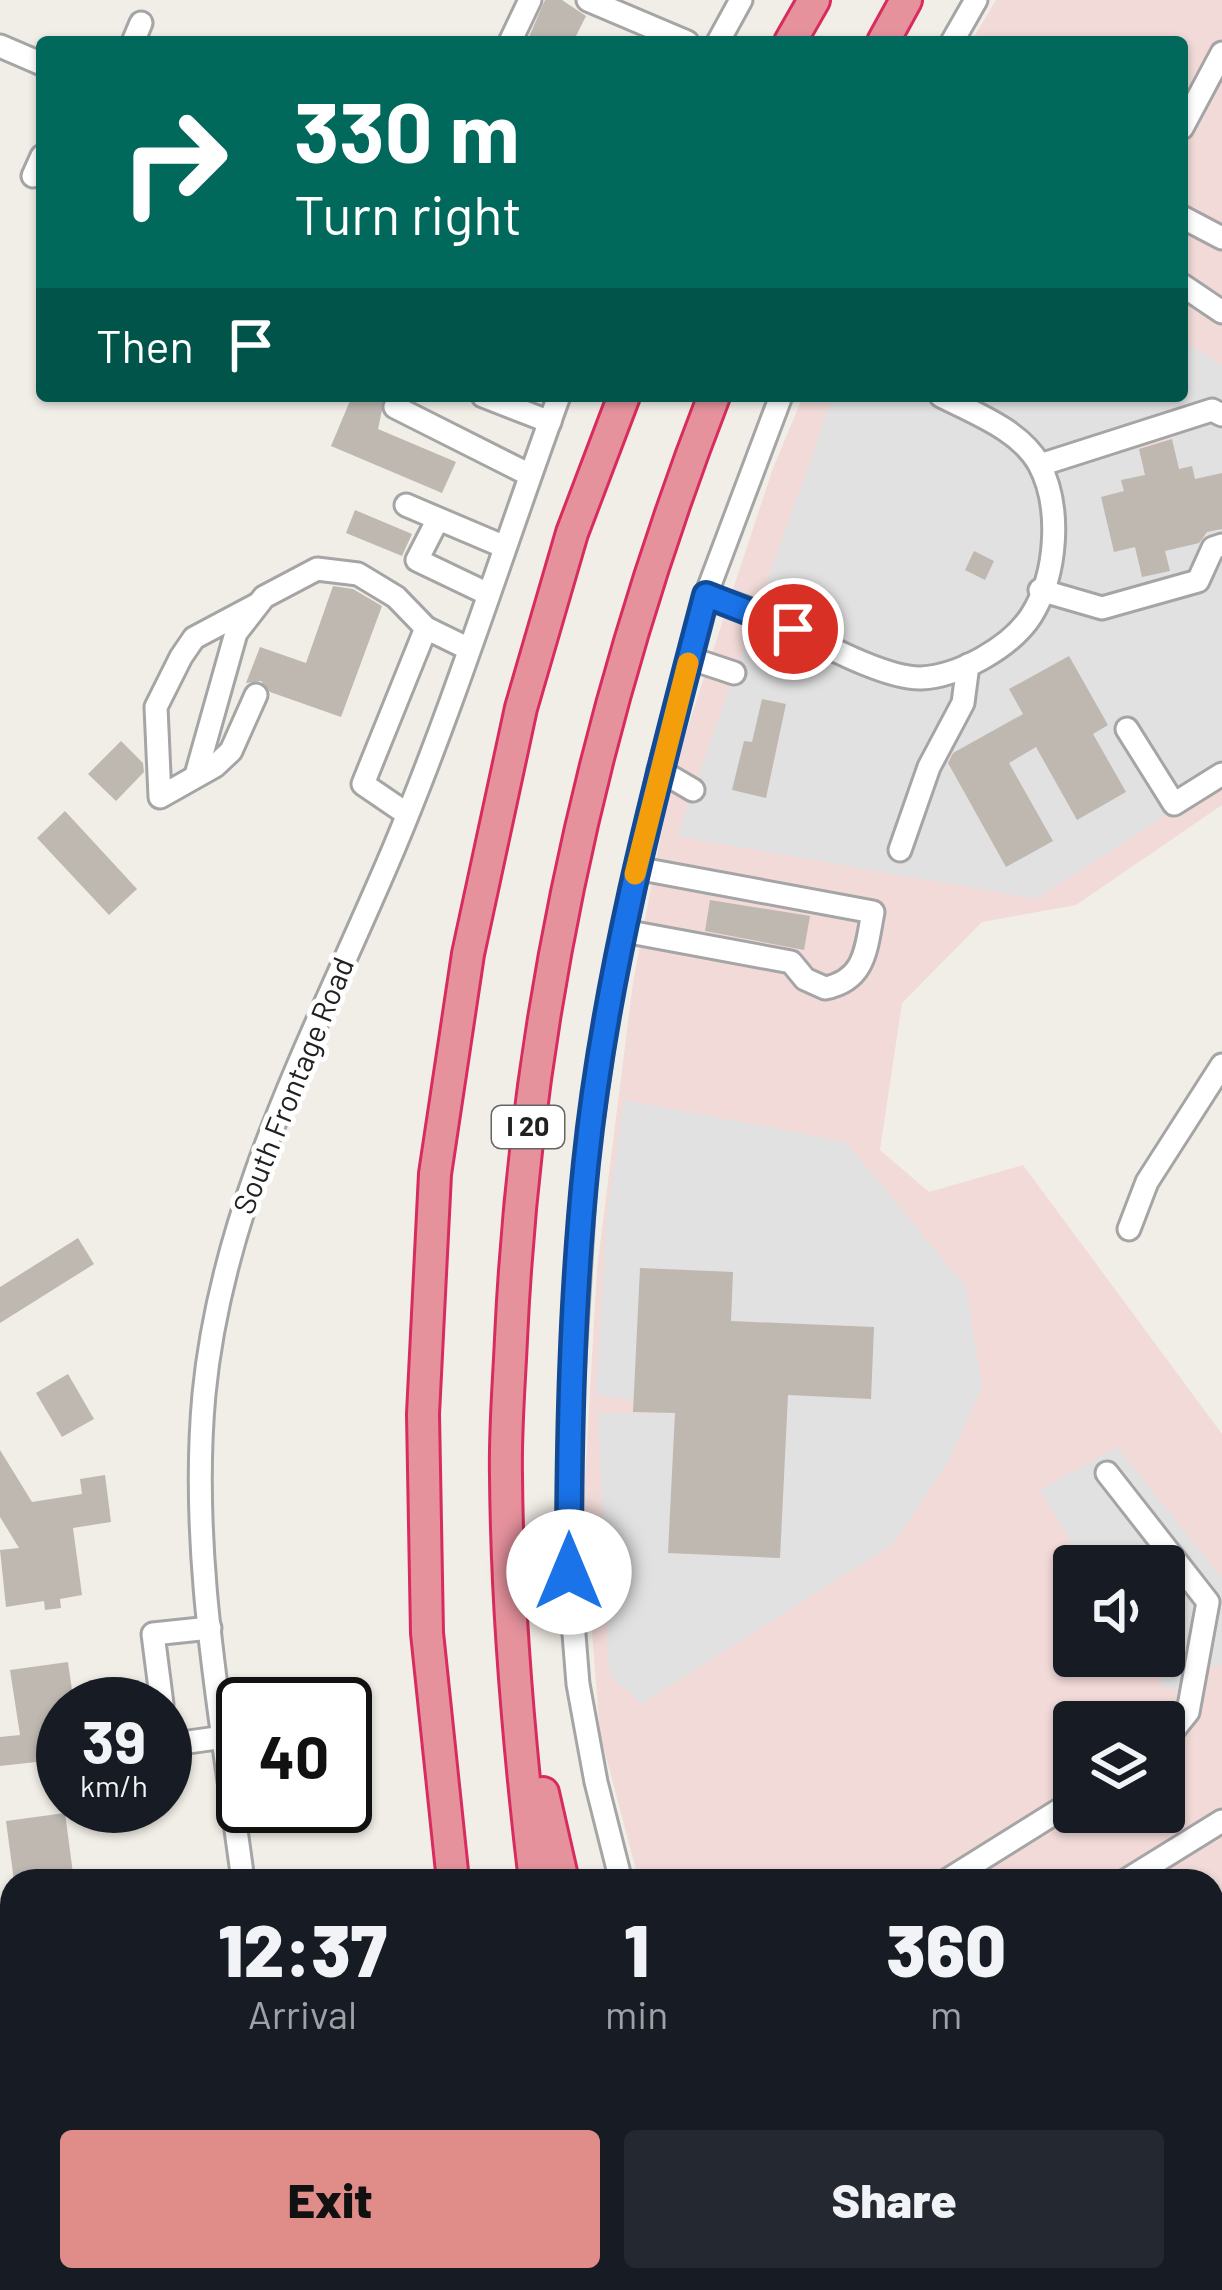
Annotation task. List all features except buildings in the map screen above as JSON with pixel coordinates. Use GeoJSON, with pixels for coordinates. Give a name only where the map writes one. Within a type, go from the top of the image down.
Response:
{"type":"FeatureCollection","features":[{"type":"Feature","properties":{"kind":"highway"},"geometry":{"type":"LineString","coordinates":[[793,36],[814,0]]}},
{"type":"Feature","properties":{"kind":"highway"},"geometry":{"type":"LineString","coordinates":[[886,36],[906,0]]}},
{"type":"Feature","properties":{"kind":"highway"},"geometry":{"type":"LineString","coordinates":[[451,1869],[428,1633],[424,1436],[435,1174],[468,953],[521,709],[572,533],[622,402]]}},
{"type":"Feature","properties":{"kind":"highway","name":"I 20"},"geometry":{"type":"LineString","coordinates":[[535,1869],[510,1626],[506,1469],[514,1268],[529,1123],[553,949],[587,795],[631,637],[712,402]]}},
{"type":"Feature","properties":{"kind":"highway"},"geometry":{"type":"LineString","coordinates":[[510,1626],[561,1869]]}},
{"type":"Feature","properties":{"kind":"highway"},"geometry":{"type":"LineString","coordinates":[[444,1869],[445,1820]]}},
{"type":"Feature","properties":{"kind":"street"},"geometry":{"type":"LineString","coordinates":[[513,36],[530,0]]}},
{"type":"Feature","properties":{"kind":"street"},"geometry":{"type":"LineString","coordinates":[[588,0],[673,36]]}},
{"type":"Feature","properties":{"kind":"street"},"geometry":{"type":"LineString","coordinates":[[721,36],[741,0]]}},
{"type":"Feature","properties":{"kind":"street"},"geometry":{"type":"LineString","coordinates":[[955,36],[976,0]]}},
{"type":"Feature","properties":{"kind":"street"},"geometry":{"type":"LineString","coordinates":[[623,36],[632,18]]}},
{"type":"Feature","properties":{"kind":"street"},"geometry":{"type":"LineString","coordinates":[[0,46],[36,61]]}},
{"type":"Feature","properties":{"kind":"street"},"geometry":{"type":"LineString","coordinates":[[1188,117],[1222,53]]}},
{"type":"Feature","properties":{"kind":"street"},"geometry":{"type":"LineString","coordinates":[[1188,220],[1222,238]]}},
{"type":"Feature","properties":{"kind":"street"},"geometry":{"type":"LineString","coordinates":[[1188,289],[1222,313]]}},
{"type":"Feature","properties":{"kind":"street"},"geometry":{"type":"LineString","coordinates":[[498,402],[550,422]]}},
{"type":"Feature","properties":{"kind":"street","name":"South Frontage Road"},"geometry":{"type":"LineString","coordinates":[[216,1679],[200,1463],[205,1389],[239,1214],[269,1131],[407,814],[558,402]]}},
{"type":"Feature","properties":{"kind":"street"},"geometry":{"type":"LineString","coordinates":[[619,1869],[578,1684],[569,1531],[570,1427],[586,1162],[624,932],[659,770],[706,595],[779,402]]}},
{"type":"Feature","properties":{"kind":"street"},"geometry":{"type":"LineString","coordinates":[[706,595],[756,612],[902,677],[945,674],[1009,638],[1031,615],[1051,561],[1054,522],[1040,465],[1015,437],[959,402]]}},
{"type":"Feature","properties":{"kind":"street"},"geometry":{"type":"LineString","coordinates":[[395,407],[530,475]]}},
{"type":"Feature","properties":{"kind":"street"},"geometry":{"type":"LineString","coordinates":[[1040,465],[1212,410],[1222,415]]}},
{"type":"Feature","properties":{"kind":"street"},"geometry":{"type":"LineString","coordinates":[[406,505],[505,547]]}},
{"type":"Feature","properties":{"kind":"street"},"geometry":{"type":"LineString","coordinates":[[438,519],[417,560],[488,595]]}},
{"type":"Feature","properties":{"kind":"street"},"geometry":{"type":"LineString","coordinates":[[1040,590],[1102,608],[1198,581],[1213,548],[1222,544]]}},
{"type":"Feature","properties":{"kind":"street"},"geometry":{"type":"LineString","coordinates":[[196,775],[236,633],[264,597],[317,569],[358,574],[396,597],[426,628],[469,649]]}},
{"type":"Feature","properties":{"kind":"street"},"geometry":{"type":"LineString","coordinates":[[256,695],[232,751],[160,797],[156,707],[194,638],[258,604]]}},
{"type":"Feature","properties":{"kind":"street"},"geometry":{"type":"LineString","coordinates":[[407,814],[363,784],[426,628]]}},
{"type":"Feature","properties":{"kind":"street"},"geometry":{"type":"LineString","coordinates":[[689,658],[734,673]]}},
{"type":"Feature","properties":{"kind":"street"},"geometry":{"type":"LineString","coordinates":[[900,850],[929,766],[963,703],[968,665]]}},
{"type":"Feature","properties":{"kind":"street"},"geometry":{"type":"LineString","coordinates":[[1127,729],[1174,804],[1222,774]]}},
{"type":"Feature","properties":{"kind":"street"},"geometry":{"type":"LineString","coordinates":[[659,770],[693,790]]}},
{"type":"Feature","properties":{"kind":"street"},"geometry":{"type":"LineString","coordinates":[[624,932],[791,962],[805,979],[825,988],[840,985],[863,964],[873,912],[636,868]]}},
{"type":"Feature","properties":{"kind":"street"},"geometry":{"type":"LineString","coordinates":[[1129,1229],[1147,1182],[1222,1065]]}},
{"type":"Feature","properties":{"kind":"street"},"geometry":{"type":"LineString","coordinates":[[1107,1473],[1208,1602],[1185,1716]]}},
{"type":"Feature","properties":{"kind":"street"},"geometry":{"type":"LineString","coordinates":[[159,1677],[153,1634],[209,1628]]}},
{"type":"Feature","properties":{"kind":"street"},"geometry":{"type":"LineString","coordinates":[[965,1869],[1053,1814]]}},
{"type":"Feature","properties":{"kind":"street"},"geometry":{"type":"LineString","coordinates":[[1144,1869],[1222,1821]]}},
{"type":"Feature","properties":{"kind":"street","name":"South Frontage Road"},"geometry":{"type":"LineString","coordinates":[[237,1833],[241,1869]]}},
{"type":"Feature","properties":{"kind":"shaded area"},"geometry":{"type":"Polygon","coordinates":[[[996,0],[1222,0],[1222,805],[1076,905],[982,922],[902,1003],[880,1150],[929,1192],[1023,1165],[1222,1434],[1222,1869],[636,1869],[600,1734],[583,1516],[597,1269],[633,983],[673,772],[772,471],[801,402],[1188,402],[1188,36],[975,36],[996,0]]]}},
{"type":"Feature","properties":{"kind":"shaded area"},"geometry":{"type":"Polygon","coordinates":[[[1188,344],[1222,365],[1222,473],[1195,479],[1192,466],[1179,469],[1170,437],[1138,444],[1145,475],[1122,480],[1124,491],[1101,497],[1135,547],[1142,577],[1170,571],[1165,551],[1209,540],[1207,532],[1222,529],[1222,779],[1036,899],[677,836],[831,402],[923,402],[963,423],[974,402],[1188,402],[1188,344]],[[762,699],[752,742],[744,742],[733,790],[766,798],[778,750],[762,699]],[[1023,714],[945,758],[1006,867],[1052,840],[1009,763],[1036,747],[1077,820],[1126,792],[1093,734],[1108,725],[1023,714]]]}},
{"type":"Feature","properties":{"kind":"shaded area"},"geometry":{"type":"Polygon","coordinates":[[[624,1100],[846,1142],[966,1287],[982,1387],[948,1462],[893,1544],[641,1704],[609,1674],[598,1413],[675,1413],[669,1553],[780,1558],[788,1395],[870,1398],[874,1327],[731,1321],[733,1272],[641,1268],[634,1400],[596,1395],[607,1214],[624,1100]]]}},
{"type":"Feature","properties":{"kind":"shaded area"},"geometry":{"type":"Polygon","coordinates":[[[1117,1447],[1222,1578],[1222,1665],[1204,1668],[1178,1690],[1161,1686],[1163,1677],[1185,1677],[1185,1545],[1073,1545],[1040,1490],[1117,1447]]]}},
{"type":"Feature","properties":{"kind":"slow traffic"},"geometry":{"type":"LineString","coordinates":[[635,874],[688,663]]}},
{"type":"Feature","properties":{"kind":"route"},"geometry":{"type":"LineString","coordinates":[[569,1572],[570,1427],[586,1162],[609,1006],[644,832],[706,595],[793,629]]}}]}
